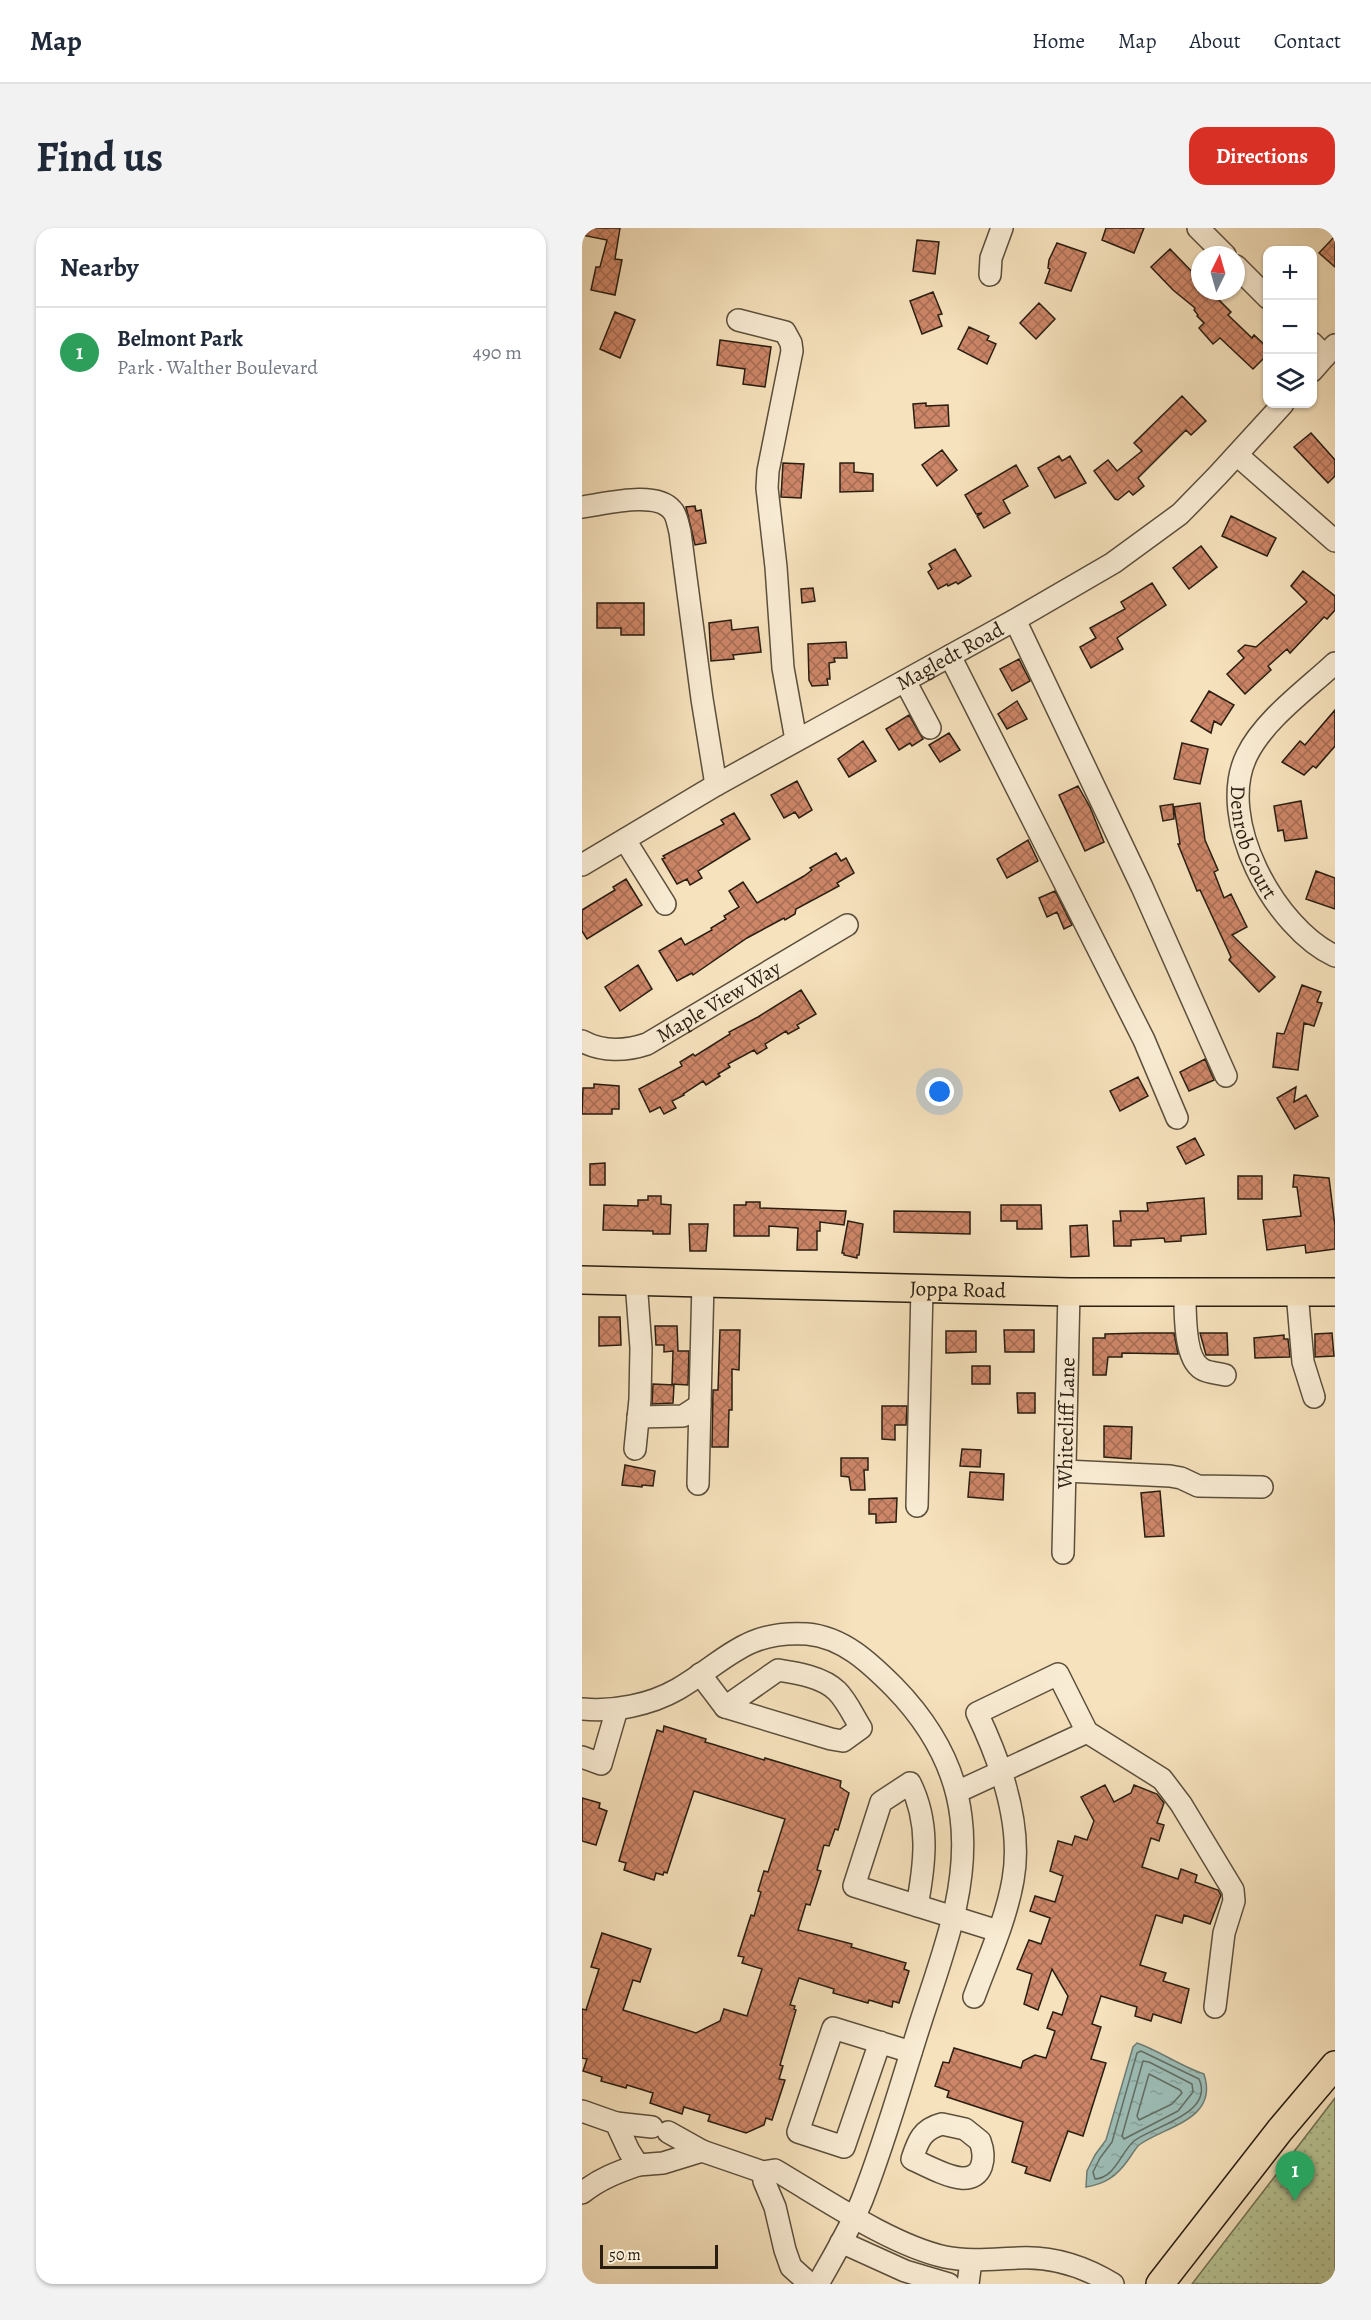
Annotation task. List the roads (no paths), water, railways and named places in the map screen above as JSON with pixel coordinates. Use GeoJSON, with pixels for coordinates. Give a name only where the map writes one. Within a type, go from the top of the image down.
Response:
{"type":"FeatureCollection","features":[{"type":"Feature","properties":{"kind":"main road","name":"Joppa Road"},"geometry":{"type":"LineString","coordinates":[[582,1280],[1069,1292],[1335,1292]]}},
{"type":"Feature","properties":{"kind":"main road"},"geometry":{"type":"LineString","coordinates":[[1160,2284],[1280,2130],[1335,2066]]}},
{"type":"Feature","properties":{"kind":"street"},"geometry":{"type":"LineString","coordinates":[[990,275],[991,258],[1002,228]]}},
{"type":"Feature","properties":{"kind":"street"},"geometry":{"type":"LineString","coordinates":[[1198,228],[1216,246]]}},
{"type":"Feature","properties":{"kind":"street"},"geometry":{"type":"LineString","coordinates":[[1245,275],[1263,293]]}},
{"type":"Feature","properties":{"kind":"street"},"geometry":{"type":"LineString","coordinates":[[738,320],[785,332],[791,343],[787,381],[768,471],[767,488],[776,567],[783,668],[796,740]]}},
{"type":"Feature","properties":{"kind":"street","name":"Magledt Road"},"geometry":{"type":"LineString","coordinates":[[582,865],[716,785],[1015,620],[1113,563],[1161,529],[1199,496],[1279,408]]}},
{"type":"Feature","properties":{"kind":"street"},"geometry":{"type":"LineString","coordinates":[[1237,456],[1335,541]]}},
{"type":"Feature","properties":{"kind":"street"},"geometry":{"type":"LineString","coordinates":[[582,507],[648,499],[659,500],[672,509],[680,532],[700,688],[716,785]]}},
{"type":"Feature","properties":{"kind":"street"},"geometry":{"type":"LineString","coordinates":[[1015,620],[1118,834],[1226,1076]]}},
{"type":"Feature","properties":{"kind":"street"},"geometry":{"type":"LineString","coordinates":[[950,656],[1144,1040],[1177,1118]]}},
{"type":"Feature","properties":{"kind":"street","name":"Denrob Court"},"geometry":{"type":"LineString","coordinates":[[1335,663],[1255,741],[1240,773],[1238,805],[1249,851],[1277,906],[1307,939],[1335,956]]}},
{"type":"Feature","properties":{"kind":"street"},"geometry":{"type":"LineString","coordinates":[[905,681],[930,728]]}},
{"type":"Feature","properties":{"kind":"street"},"geometry":{"type":"LineString","coordinates":[[626,840],[665,904]]}},
{"type":"Feature","properties":{"kind":"street","name":"Maple View Way"},"geometry":{"type":"LineString","coordinates":[[582,1041],[601,1048],[618,1049],[647,1044],[847,925]]}},
{"type":"Feature","properties":{"kind":"street"},"geometry":{"type":"LineString","coordinates":[[635,1449],[639,1417],[640,1348],[636,1281]]}},
{"type":"Feature","properties":{"kind":"street"},"geometry":{"type":"LineString","coordinates":[[698,1484],[703,1282]]}},
{"type":"Feature","properties":{"kind":"street"},"geometry":{"type":"LineString","coordinates":[[917,1506],[922,1288]]}},
{"type":"Feature","properties":{"kind":"street","name":"Whitecliff Lane"},"geometry":{"type":"LineString","coordinates":[[1063,1553],[1069,1292]]}},
{"type":"Feature","properties":{"kind":"street"},"geometry":{"type":"LineString","coordinates":[[1185,1292],[1189,1349],[1193,1361],[1203,1370],[1225,1375]]}},
{"type":"Feature","properties":{"kind":"street"},"geometry":{"type":"LineString","coordinates":[[1297,1292],[1301,1351],[1305,1373],[1314,1397]]}},
{"type":"Feature","properties":{"kind":"street"},"geometry":{"type":"LineString","coordinates":[[639,1417],[683,1416],[700,1405]]}},
{"type":"Feature","properties":{"kind":"street"},"geometry":{"type":"LineString","coordinates":[[1065,1471],[1170,1476],[1181,1478],[1198,1486],[1262,1487]]}},
{"type":"Feature","properties":{"kind":"street"},"geometry":{"type":"LineString","coordinates":[[582,1709],[617,1709],[645,1703],[676,1690],[748,1642],[766,1637],[809,1634],[836,1641],[874,1667],[910,1704],[928,1727],[944,1756],[957,1792],[962,1819],[963,1856],[954,1917],[880,2149],[854,2216],[818,2284]]}},
{"type":"Feature","properties":{"kind":"street"},"geometry":{"type":"LineString","coordinates":[[700,1674],[725,1707],[831,1740],[843,1741],[861,1728],[837,1691],[821,1681],[797,1673],[778,1670],[725,1707]]}},
{"type":"Feature","properties":{"kind":"street"},"geometry":{"type":"LineString","coordinates":[[974,1997],[998,1932],[1013,1882],[1016,1863],[1006,1782],[977,1713],[1058,1674],[1087,1732],[1162,1779],[1181,1804],[1233,1890],[1234,1901],[1224,1933],[1215,2007]]}},
{"type":"Feature","properties":{"kind":"street"},"geometry":{"type":"LineString","coordinates":[[582,1757],[601,1764],[617,1709]]}},
{"type":"Feature","properties":{"kind":"street"},"geometry":{"type":"LineString","coordinates":[[957,1792],[1087,1732]]}},
{"type":"Feature","properties":{"kind":"street"},"geometry":{"type":"LineString","coordinates":[[917,1906],[925,1864],[926,1842],[922,1814],[910,1783],[881,1802],[854,1886],[998,1932]]}},
{"type":"Feature","properties":{"kind":"street"},"geometry":{"type":"LineString","coordinates":[[879,2042],[844,2147],[798,2132],[833,2028],[879,2042],[911,2052]]}},
{"type":"Feature","properties":{"kind":"street"},"geometry":{"type":"LineString","coordinates":[[582,2111],[616,2122],[660,2129],[702,2151],[763,2172],[775,2170],[854,2216],[919,2248],[943,2256],[971,2261],[1047,2259],[1080,2267],[1113,2284]]}},
{"type":"Feature","properties":{"kind":"street"},"geometry":{"type":"LineString","coordinates":[[616,2122],[629,2151],[639,2166]]}},
{"type":"Feature","properties":{"kind":"street"},"geometry":{"type":"LineString","coordinates":[[880,2149],[912,2160]]}},
{"type":"Feature","properties":{"kind":"street"},"geometry":{"type":"LineString","coordinates":[[582,2193],[613,2174],[639,2166],[663,2163],[702,2151]]}},
{"type":"Feature","properties":{"kind":"street"},"geometry":{"type":"LineString","coordinates":[[763,2172],[791,2267],[810,2284]]}},
{"type":"Feature","properties":{"kind":"street"},"geometry":{"type":"LineString","coordinates":[[775,2207],[783,2194],[801,2185]]}},
{"type":"Feature","properties":{"kind":"street"},"geometry":{"type":"LineString","coordinates":[[841,2242],[905,2271],[949,2284]]}},
{"type":"Feature","properties":{"kind":"street"},"geometry":{"type":"LineString","coordinates":[[968,2284],[971,2261]]}},
{"type":"Feature","properties":{"kind":"water"},"geometry":{"type":"Polygon","coordinates":[[[1137,2043],[1204,2074],[1207,2089],[1204,2102],[1187,2120],[1139,2145],[1115,2175],[1099,2184],[1086,2187],[1087,2171],[1106,2140],[1133,2047],[1137,2043]]]}},
{"type":"Feature","properties":{"kind":"place","name":"Belmont Park"},"geometry":{"type":"Point","coordinates":[1295,2201]}}]}
